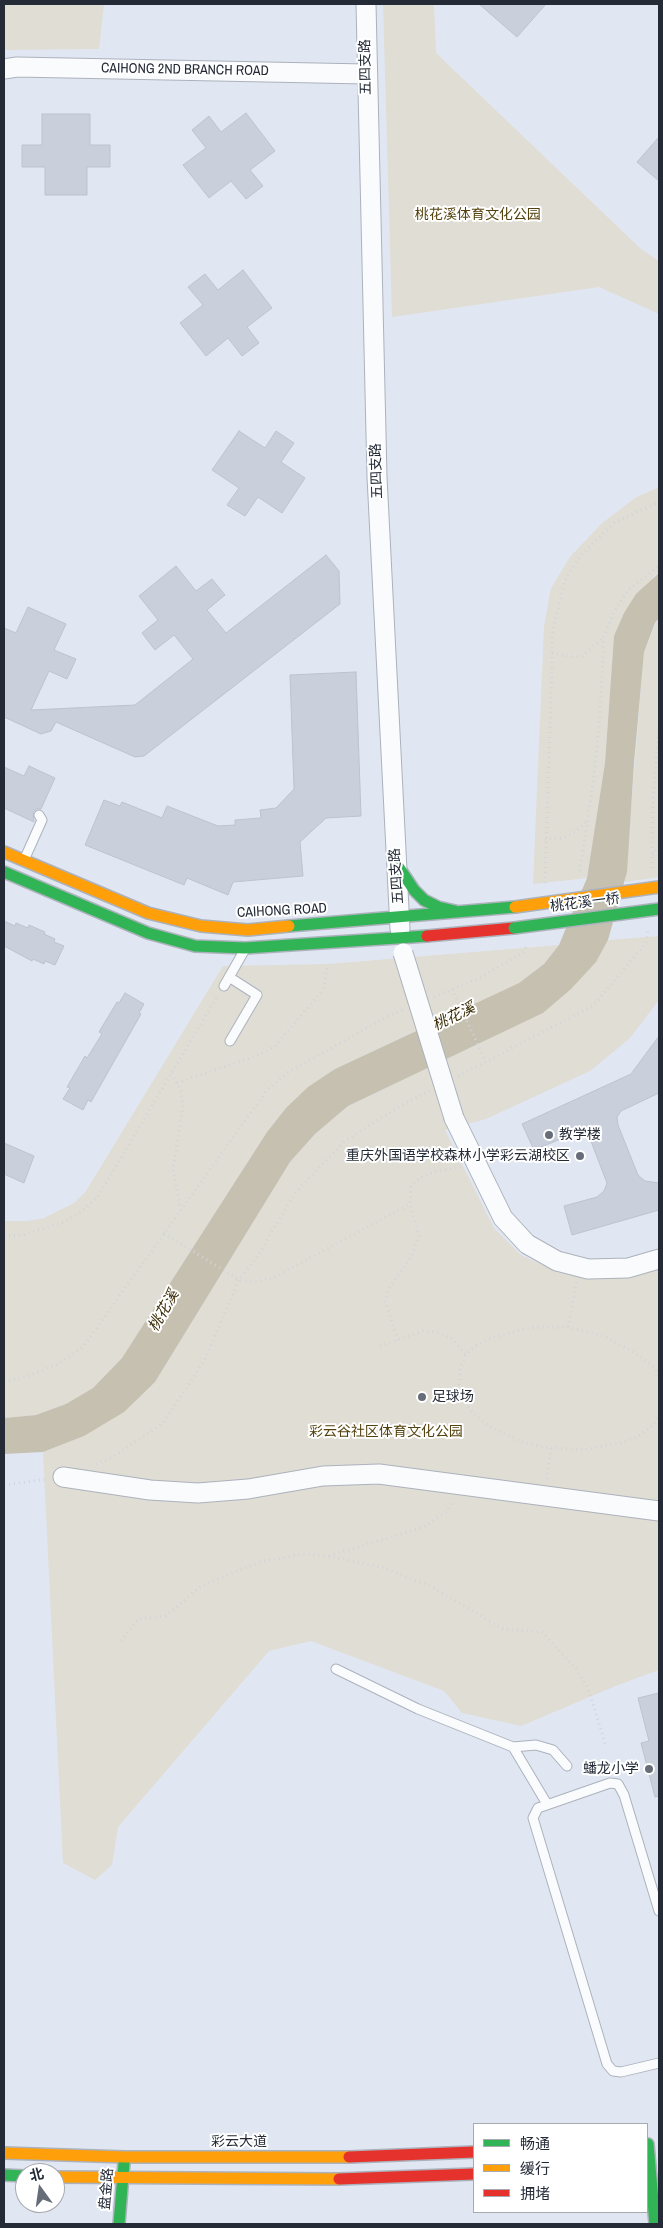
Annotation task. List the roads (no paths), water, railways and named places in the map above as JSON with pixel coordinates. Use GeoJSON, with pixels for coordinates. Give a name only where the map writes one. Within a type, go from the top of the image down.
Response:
{"type":"FeatureCollection","features":[{"type":"Feature","properties":{"kind":"main road","name":"CAIHONG ROAD"},"geometry":{"type":"LineString","coordinates":[[4,852],[148,913],[201,926],[248,930],[515,907]]}},
{"type":"Feature","properties":{"kind":"main road"},"geometry":{"type":"LineString","coordinates":[[396,863],[414,890],[424,900],[438,907],[461,912]]}},
{"type":"Feature","properties":{"kind":"main road"},"geometry":{"type":"LineString","coordinates":[[4,872],[148,933],[195,946],[246,948],[402,946]]}},
{"type":"Feature","properties":{"kind":"main road","name":"桃花溪一桥"},"geometry":{"type":"LineString","coordinates":[[515,907],[659,887]]}},
{"type":"Feature","properties":{"kind":"main road","name":"桃花溪一桥"},"geometry":{"type":"LineString","coordinates":[[402,946],[514,928],[659,909]]}},
{"type":"Feature","properties":{"kind":"main road"},"geometry":{"type":"LineString","coordinates":[[651,2144],[655,2224]]}},
{"type":"Feature","properties":{"kind":"main road","name":"彩云大道"},"geometry":{"type":"LineString","coordinates":[[4,2153],[125,2157],[363,2157],[473,2152]]}},
{"type":"Feature","properties":{"kind":"main road","name":"盘金路"},"geometry":{"type":"LineString","coordinates":[[119,2224],[125,2157]]}},
{"type":"Feature","properties":{"kind":"main road"},"geometry":{"type":"LineString","coordinates":[[65,2177],[372,2179],[473,2174]]}},
{"type":"Feature","properties":{"kind":"street","name":"五四支路"},"geometry":{"type":"LineString","coordinates":[[366,4],[366,74],[377,477],[396,863],[402,946],[454,1118],[503,1218],[527,1244],[557,1261],[588,1269],[628,1268],[659,1260]]}},
{"type":"Feature","properties":{"kind":"street","name":"CAIHONG 2ND BRANCH ROAD"},"geometry":{"type":"LineString","coordinates":[[4,69],[27,67],[366,74]]}},
{"type":"Feature","properties":{"kind":"street"},"geometry":{"type":"LineString","coordinates":[[63,1477],[150,1490],[198,1493],[248,1489],[323,1476],[379,1474],[659,1511]]}},
{"type":"Feature","properties":{"kind":"lane"},"geometry":{"type":"LineString","coordinates":[[24,861],[42,821],[42,817],[38,814]]}},
{"type":"Feature","properties":{"kind":"lane"},"geometry":{"type":"LineString","coordinates":[[224,986],[246,948]]}},
{"type":"Feature","properties":{"kind":"lane"},"geometry":{"type":"LineString","coordinates":[[229,977],[257,995],[230,1041]]}},
{"type":"Feature","properties":{"kind":"lane"},"geometry":{"type":"LineString","coordinates":[[336,1669],[418,1709],[513,1748],[536,1745],[553,1750],[568,1766]]}},
{"type":"Feature","properties":{"kind":"lane"},"geometry":{"type":"LineString","coordinates":[[513,1748],[547,1804]]}},
{"type":"Feature","properties":{"kind":"lane"},"geometry":{"type":"LineString","coordinates":[[659,1911],[624,1795],[618,1784],[610,1783],[538,1808],[533,1818],[607,2064],[613,2071],[621,2072],[659,2064]]}},
{"type":"Feature","properties":{"kind":"water","name":"桃花溪"},"geometry":{"type":"Polygon","coordinates":[[[659,573],[659,618],[655,623],[644,652],[627,872],[608,940],[596,962],[571,989],[543,1013],[348,1106],[315,1134],[290,1162],[155,1382],[124,1412],[84,1436],[43,1452],[4,1454],[4,1418],[36,1415],[66,1404],[93,1388],[122,1358],[267,1132],[286,1108],[308,1087],[335,1069],[519,983],[544,964],[559,945],[587,878],[605,763],[614,636],[624,613],[636,594],[659,573]]]}},
{"type":"Feature","properties":{"kind":"place","name":"教学楼"},"geometry":{"type":"Point","coordinates":[549,1135]}},
{"type":"Feature","properties":{"kind":"place","name":"重庆外国语学校森林小学彩云湖校区"},"geometry":{"type":"Point","coordinates":[580,1156]}},
{"type":"Feature","properties":{"kind":"place","name":"足球场"},"geometry":{"type":"Point","coordinates":[422,1397]}},
{"type":"Feature","properties":{"kind":"place","name":"蟠龙小学"},"geometry":{"type":"Point","coordinates":[649,1769]}},
{"type":"Feature","properties":{"kind":"park label","name":"桃花溪体育文化公园"},"geometry":{"type":"Point","coordinates":[478,215]}},
{"type":"Feature","properties":{"kind":"park label","name":"彩云谷社区体育文化公园"},"geometry":{"type":"Point","coordinates":[386,1432]}}]}
